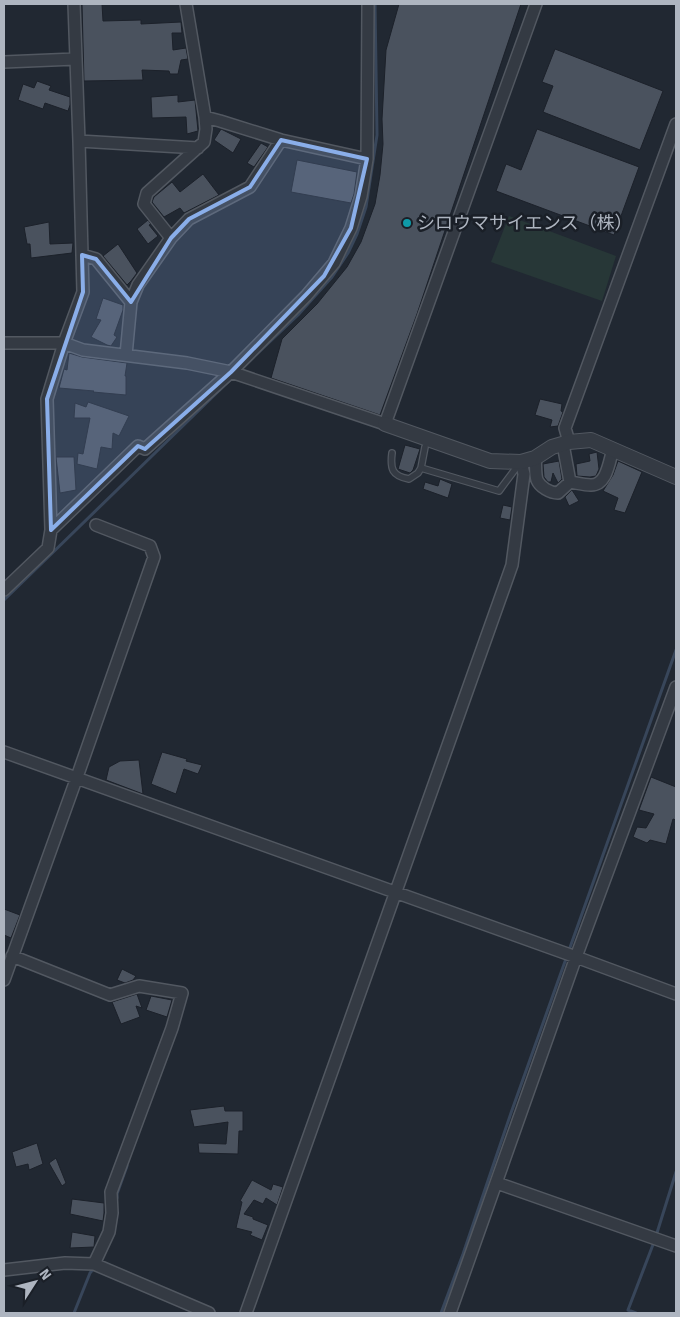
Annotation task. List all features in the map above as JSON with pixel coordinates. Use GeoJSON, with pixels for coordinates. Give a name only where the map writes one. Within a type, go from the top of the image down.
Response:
{"type":"FeatureCollection","features":[{"type":"Feature","properties":{"kind":"street"},"geometry":{"type":"LineString","coordinates":[[4,590],[48,548],[51,530],[47,399],[64,343],[83,292],[74,4]]}},
{"type":"Feature","properties":{"kind":"street"},"geometry":{"type":"LineString","coordinates":[[172,238],[144,204],[147,193],[204,142],[205,117],[186,4]]}},
{"type":"Feature","properties":{"kind":"street"},"geometry":{"type":"LineString","coordinates":[[51,530],[138,446],[145,449],[231,372],[306,296],[334,262],[351,228],[361,196],[367,159],[368,4]]}},
{"type":"Feature","properties":{"kind":"street"},"geometry":{"type":"LineString","coordinates":[[386,424],[536,4]]}},
{"type":"Feature","properties":{"kind":"street"},"geometry":{"type":"LineString","coordinates":[[4,62],[75,59]]}},
{"type":"Feature","properties":{"kind":"street"},"geometry":{"type":"LineString","coordinates":[[205,117],[281,140],[367,159]]}},
{"type":"Feature","properties":{"kind":"street"},"geometry":{"type":"LineString","coordinates":[[570,482],[565,428],[676,124]]}},
{"type":"Feature","properties":{"kind":"street"},"geometry":{"type":"LineString","coordinates":[[126,355],[131,302],[138,285],[172,238],[189,219],[250,187],[281,140]]}},
{"type":"Feature","properties":{"kind":"street"},"geometry":{"type":"LineString","coordinates":[[79,141],[198,148]]}},
{"type":"Feature","properties":{"kind":"street"},"geometry":{"type":"LineString","coordinates":[[82,255],[96,259],[131,302]]}},
{"type":"Feature","properties":{"kind":"street"},"geometry":{"type":"LineString","coordinates":[[4,343],[64,343],[83,350],[186,363],[231,372],[490,461],[521,462],[535,458],[552,447],[591,440],[676,477]]}},
{"type":"Feature","properties":{"kind":"street"},"geometry":{"type":"LineString","coordinates":[[570,482],[599,484],[604,478],[613,449]]}},
{"type":"Feature","properties":{"kind":"street"},"geometry":{"type":"LineString","coordinates":[[535,458],[537,479],[544,488],[553,493],[558,493],[570,482]]}},
{"type":"Feature","properties":{"kind":"street"},"geometry":{"type":"LineString","coordinates":[[246,1313],[512,565],[524,474],[521,462]]}},
{"type":"Feature","properties":{"kind":"street"},"geometry":{"type":"LineString","coordinates":[[4,980],[154,557],[150,546],[96,525]]}},
{"type":"Feature","properties":{"kind":"street"},"geometry":{"type":"LineString","coordinates":[[450,1313],[576,957],[676,687]]}},
{"type":"Feature","properties":{"kind":"street"},"geometry":{"type":"LineString","coordinates":[[4,752],[676,994]]}},
{"type":"Feature","properties":{"kind":"street"},"geometry":{"type":"LineString","coordinates":[[12,956],[110,995],[139,986],[182,993],[172,1028],[112,1192],[109,1232],[94,1264]]}},
{"type":"Feature","properties":{"kind":"street"},"geometry":{"type":"LineString","coordinates":[[497,1183],[676,1246]]}},
{"type":"Feature","properties":{"kind":"street"},"geometry":{"type":"LineString","coordinates":[[4,1270],[65,1263],[94,1264],[209,1313]]}},
{"type":"Feature","properties":{"kind":"lane"},"geometry":{"type":"LineString","coordinates":[[392,453],[390,466],[395,474],[401,478],[409,479],[418,473],[421,468],[425,447]]}},
{"type":"Feature","properties":{"kind":"lane"},"geometry":{"type":"LineString","coordinates":[[421,468],[499,491],[521,462]]}},
{"type":"Feature","properties":{"kind":"highlighted area"},"geometry":{"type":"Polygon","coordinates":[[[281,140],[367,159],[351,228],[324,276],[231,372],[145,449],[138,446],[51,530],[47,399],[83,292],[82,255],[96,259],[131,302],[171,238],[189,219],[250,187],[281,140]]]}},
{"type":"Feature","properties":{"kind":"shaded area"},"geometry":{"type":"Polygon","coordinates":[[[509,216],[616,256],[602,301],[491,262],[509,216]]]}},
{"type":"Feature","properties":{"kind":"building"},"geometry":{"type":"Polygon","coordinates":[[[82,4],[102,4],[103,21],[141,20],[141,24],[181,22],[182,33],[172,33],[173,50],[186,48],[188,59],[181,60],[178,74],[170,74],[169,71],[142,70],[143,80],[84,81],[82,4]]]}},
{"type":"Feature","properties":{"kind":"building","name":"シロウマサイエンス（株）"},"geometry":{"type":"Polygon","coordinates":[[[399,4],[521,4],[417,314],[380,415],[271,378],[282,339],[317,304],[347,267],[361,242],[375,204],[383,144],[382,119],[386,50],[399,4]]]}},
{"type":"Feature","properties":{"kind":"building"},"geometry":{"type":"Polygon","coordinates":[[[555,49],[663,91],[640,150],[543,112],[553,86],[542,82],[555,49]]]}},
{"type":"Feature","properties":{"kind":"building"},"geometry":{"type":"Polygon","coordinates":[[[37,81],[51,86],[49,90],[70,97],[68,111],[45,103],[43,109],[18,100],[23,84],[34,88],[37,81]]]}},
{"type":"Feature","properties":{"kind":"building"},"geometry":{"type":"Polygon","coordinates":[[[178,95],[178,102],[195,100],[198,131],[187,134],[186,117],[152,118],[151,97],[178,95]]]}},
{"type":"Feature","properties":{"kind":"building"},"geometry":{"type":"Polygon","coordinates":[[[221,129],[241,139],[233,153],[214,140],[221,129]]]}},
{"type":"Feature","properties":{"kind":"building"},"geometry":{"type":"Polygon","coordinates":[[[537,129],[639,167],[614,235],[496,191],[506,164],[521,170],[537,129]]]}},
{"type":"Feature","properties":{"kind":"building"},"geometry":{"type":"Polygon","coordinates":[[[261,143],[268,147],[254,167],[247,163],[261,143]]]}},
{"type":"Feature","properties":{"kind":"building"},"geometry":{"type":"Polygon","coordinates":[[[297,160],[357,172],[351,203],[291,192],[297,160]]]}},
{"type":"Feature","properties":{"kind":"building"},"geometry":{"type":"Polygon","coordinates":[[[203,174],[219,195],[184,213],[180,208],[164,217],[152,202],[154,197],[172,182],[180,192],[203,174]]]}},
{"type":"Feature","properties":{"kind":"building"},"geometry":{"type":"Polygon","coordinates":[[[148,220],[151,224],[149,225],[158,236],[148,244],[137,229],[148,220]]]}},
{"type":"Feature","properties":{"kind":"building"},"geometry":{"type":"Polygon","coordinates":[[[49,222],[50,244],[73,243],[72,253],[31,258],[30,244],[27,244],[24,227],[49,222]]]}},
{"type":"Feature","properties":{"kind":"building"},"geometry":{"type":"Polygon","coordinates":[[[118,244],[137,273],[127,285],[103,256],[118,244]]]}},
{"type":"Feature","properties":{"kind":"building"},"geometry":{"type":"Polygon","coordinates":[[[103,298],[123,305],[114,335],[117,337],[111,346],[91,337],[101,320],[96,319],[103,298]]]}},
{"type":"Feature","properties":{"kind":"building"},"geometry":{"type":"Polygon","coordinates":[[[69,353],[82,357],[127,363],[125,376],[126,395],[59,388],[64,369],[67,370],[69,353]]]}},
{"type":"Feature","properties":{"kind":"building"},"geometry":{"type":"Polygon","coordinates":[[[540,399],[562,404],[561,411],[563,412],[558,426],[550,427],[552,420],[535,415],[540,399]]]}},
{"type":"Feature","properties":{"kind":"building"},"geometry":{"type":"Polygon","coordinates":[[[88,402],[129,416],[119,436],[113,433],[112,449],[101,447],[97,469],[77,464],[78,453],[83,454],[90,418],[74,418],[75,403],[86,407],[88,402]]]}},
{"type":"Feature","properties":{"kind":"building"},"geometry":{"type":"Polygon","coordinates":[[[405,445],[420,449],[413,470],[410,473],[398,469],[405,445]]]}},
{"type":"Feature","properties":{"kind":"building"},"geometry":{"type":"Polygon","coordinates":[[[597,452],[599,469],[596,476],[577,476],[576,464],[590,461],[589,454],[597,452]]]}},
{"type":"Feature","properties":{"kind":"building"},"geometry":{"type":"Polygon","coordinates":[[[56,457],[74,457],[76,490],[60,493],[56,457]]]}},
{"type":"Feature","properties":{"kind":"building"},"geometry":{"type":"Polygon","coordinates":[[[559,461],[562,479],[558,483],[553,473],[551,482],[548,482],[544,477],[543,464],[559,461]]]}},
{"type":"Feature","properties":{"kind":"building"},"geometry":{"type":"Polygon","coordinates":[[[618,461],[642,472],[625,513],[614,510],[618,498],[603,491],[613,475],[618,461]]]}},
{"type":"Feature","properties":{"kind":"building"},"geometry":{"type":"Polygon","coordinates":[[[440,479],[452,484],[448,498],[423,489],[425,482],[438,486],[440,479]]]}},
{"type":"Feature","properties":{"kind":"building"},"geometry":{"type":"Polygon","coordinates":[[[572,490],[579,501],[569,506],[565,497],[572,490]]]}},
{"type":"Feature","properties":{"kind":"building"},"geometry":{"type":"Polygon","coordinates":[[[503,505],[512,507],[510,520],[500,518],[503,505]]]}},
{"type":"Feature","properties":{"kind":"building"},"geometry":{"type":"Polygon","coordinates":[[[162,752],[202,765],[198,774],[184,769],[176,794],[151,784],[162,752]]]}},
{"type":"Feature","properties":{"kind":"building"},"geometry":{"type":"Polygon","coordinates":[[[139,760],[143,794],[106,780],[109,767],[120,761],[139,760]]]}},
{"type":"Feature","properties":{"kind":"building"},"geometry":{"type":"Polygon","coordinates":[[[651,777],[676,787],[676,820],[673,819],[666,844],[650,840],[647,843],[633,837],[637,827],[646,828],[654,814],[639,810],[651,777]]]}},
{"type":"Feature","properties":{"kind":"building"},"geometry":{"type":"Polygon","coordinates":[[[4,909],[20,915],[11,938],[4,935],[4,909]]]}},
{"type":"Feature","properties":{"kind":"building"},"geometry":{"type":"Polygon","coordinates":[[[122,969],[136,976],[133,980],[125,983],[117,980],[122,969]]]}},
{"type":"Feature","properties":{"kind":"building"},"geometry":{"type":"Polygon","coordinates":[[[137,994],[142,1008],[136,1006],[140,1017],[121,1024],[112,1002],[137,994]]]}},
{"type":"Feature","properties":{"kind":"building"},"geometry":{"type":"Polygon","coordinates":[[[151,996],[172,1000],[167,1017],[146,1010],[151,996]]]}},
{"type":"Feature","properties":{"kind":"building"},"geometry":{"type":"Polygon","coordinates":[[[224,1106],[225,1111],[243,1111],[243,1131],[239,1131],[238,1154],[199,1153],[198,1143],[226,1144],[228,1122],[194,1127],[190,1110],[224,1106]]]}},
{"type":"Feature","properties":{"kind":"building"},"geometry":{"type":"Polygon","coordinates":[[[37,1143],[43,1164],[29,1170],[28,1164],[16,1167],[12,1152],[37,1143]]]}},
{"type":"Feature","properties":{"kind":"building"},"geometry":{"type":"Polygon","coordinates":[[[56,1158],[66,1183],[62,1186],[49,1163],[56,1158]]]}},
{"type":"Feature","properties":{"kind":"building"},"geometry":{"type":"Polygon","coordinates":[[[252,1180],[271,1190],[273,1184],[283,1187],[277,1205],[266,1198],[263,1204],[254,1200],[244,1214],[268,1225],[262,1240],[250,1235],[252,1232],[236,1228],[242,1202],[240,1201],[252,1180]]]}},
{"type":"Feature","properties":{"kind":"building"},"geometry":{"type":"Polygon","coordinates":[[[72,1199],[104,1203],[103,1221],[70,1214],[72,1199]]]}},
{"type":"Feature","properties":{"kind":"building"},"geometry":{"type":"Polygon","coordinates":[[[72,1232],[95,1236],[94,1247],[70,1248],[72,1232]]]}},
{"type":"Feature","properties":{"kind":"waterway"},"geometry":{"type":"LineString","coordinates":[[239,371],[298,315],[332,277],[348,253],[357,234],[366,207],[377,135],[375,4]]}},
{"type":"Feature","properties":{"kind":"waterway"},"geometry":{"type":"LineString","coordinates":[[4,600],[231,379]]}},
{"type":"Feature","properties":{"kind":"waterway"},"geometry":{"type":"LineString","coordinates":[[441,1313],[676,650]]}},
{"type":"Feature","properties":{"kind":"waterway"},"geometry":{"type":"LineString","coordinates":[[117,1198],[127,1166]]}},
{"type":"Feature","properties":{"kind":"waterway"},"geometry":{"type":"LineString","coordinates":[[656,1236],[676,1172]]}},
{"type":"Feature","properties":{"kind":"waterway"},"geometry":{"type":"LineString","coordinates":[[636,1313],[628,1310],[654,1242]]}},
{"type":"Feature","properties":{"kind":"waterway"},"geometry":{"type":"LineString","coordinates":[[74,1313],[90,1273],[95,1267]]}},
{"type":"Feature","properties":{"kind":"place","name":"シロウマサイエンス（株）"},"geometry":{"type":"Point","coordinates":[407,223]}}]}
